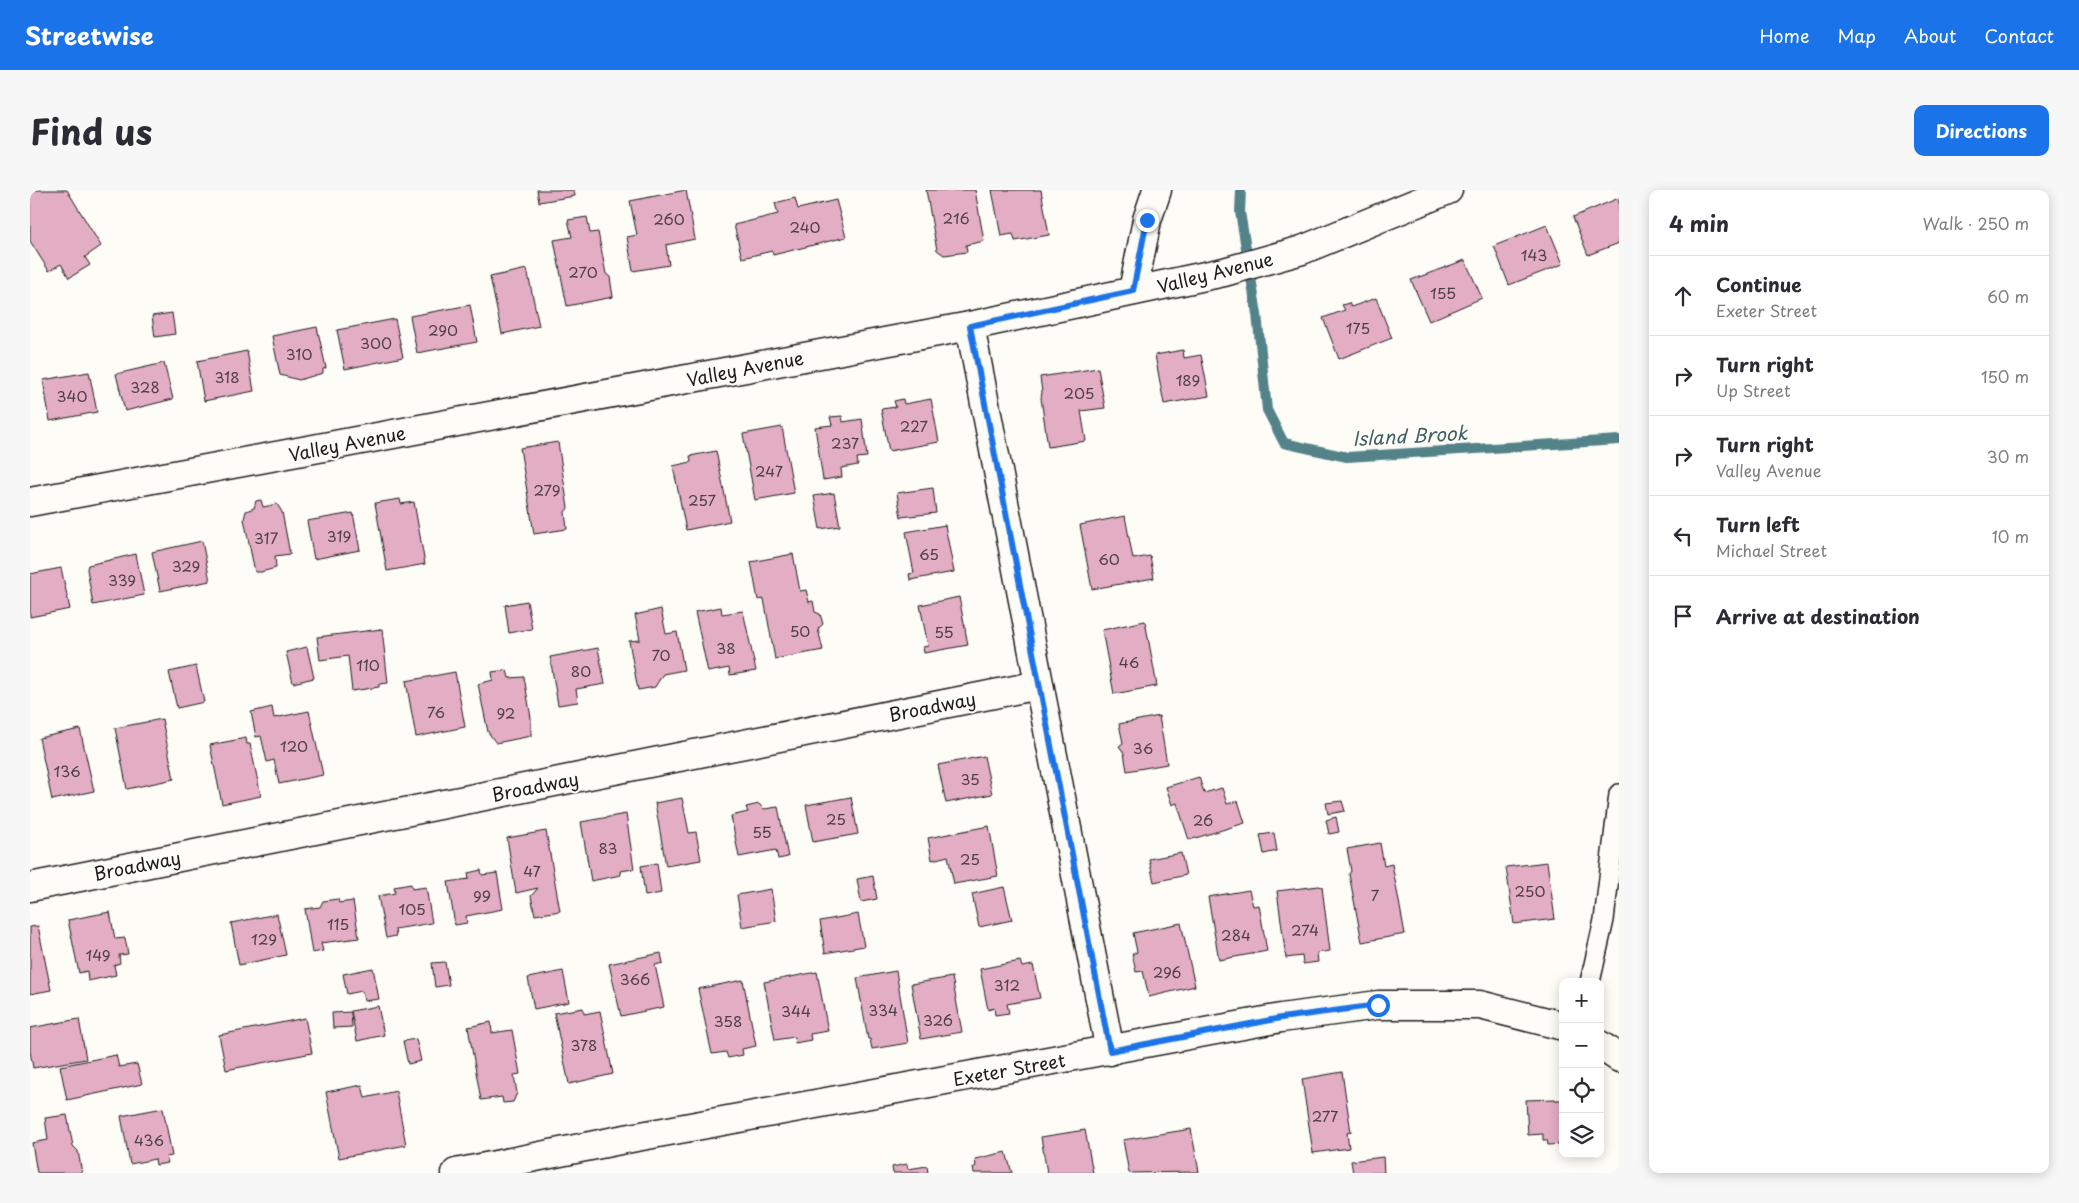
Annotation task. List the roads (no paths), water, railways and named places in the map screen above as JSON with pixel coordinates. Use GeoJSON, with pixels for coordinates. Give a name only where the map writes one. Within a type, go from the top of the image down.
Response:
{"type":"FeatureCollection","features":[{"type":"Feature","properties":{"kind":"street"},"geometry":{"type":"LineString","coordinates":[[1133,291],[1147,220],[1157,190]]}},
{"type":"Feature","properties":{"kind":"street","name":"Valley Avenue"},"geometry":{"type":"LineString","coordinates":[[30,502],[970,326],[1224,272],[1302,250],[1448,190]]}},
{"type":"Feature","properties":{"kind":"street"},"geometry":{"type":"LineString","coordinates":[[970,326],[1110,1051]]}},
{"type":"Feature","properties":{"kind":"street","name":"Broadway"},"geometry":{"type":"LineString","coordinates":[[30,887],[1039,685]]}},
{"type":"Feature","properties":{"kind":"street","name":"Exeter Street"},"geometry":{"type":"LineString","coordinates":[[456,1173],[620,1140],[1281,1018],[1378,1005],[1480,1005],[1559,1025]]}},
{"type":"Feature","properties":{"kind":"street"},"geometry":{"type":"LineString","coordinates":[[1604,1048],[1619,1058]]}},
{"type":"Feature","properties":{"kind":"lane"},"geometry":{"type":"LineString","coordinates":[[1591,978],[1604,920],[1619,794]]}},
{"type":"Feature","properties":{"kind":"waterway","name":"Island Brook"},"geometry":{"type":"LineString","coordinates":[[1241,190],[1240,212],[1257,314],[1267,410],[1284,443],[1347,457],[1619,440]]}}]}
